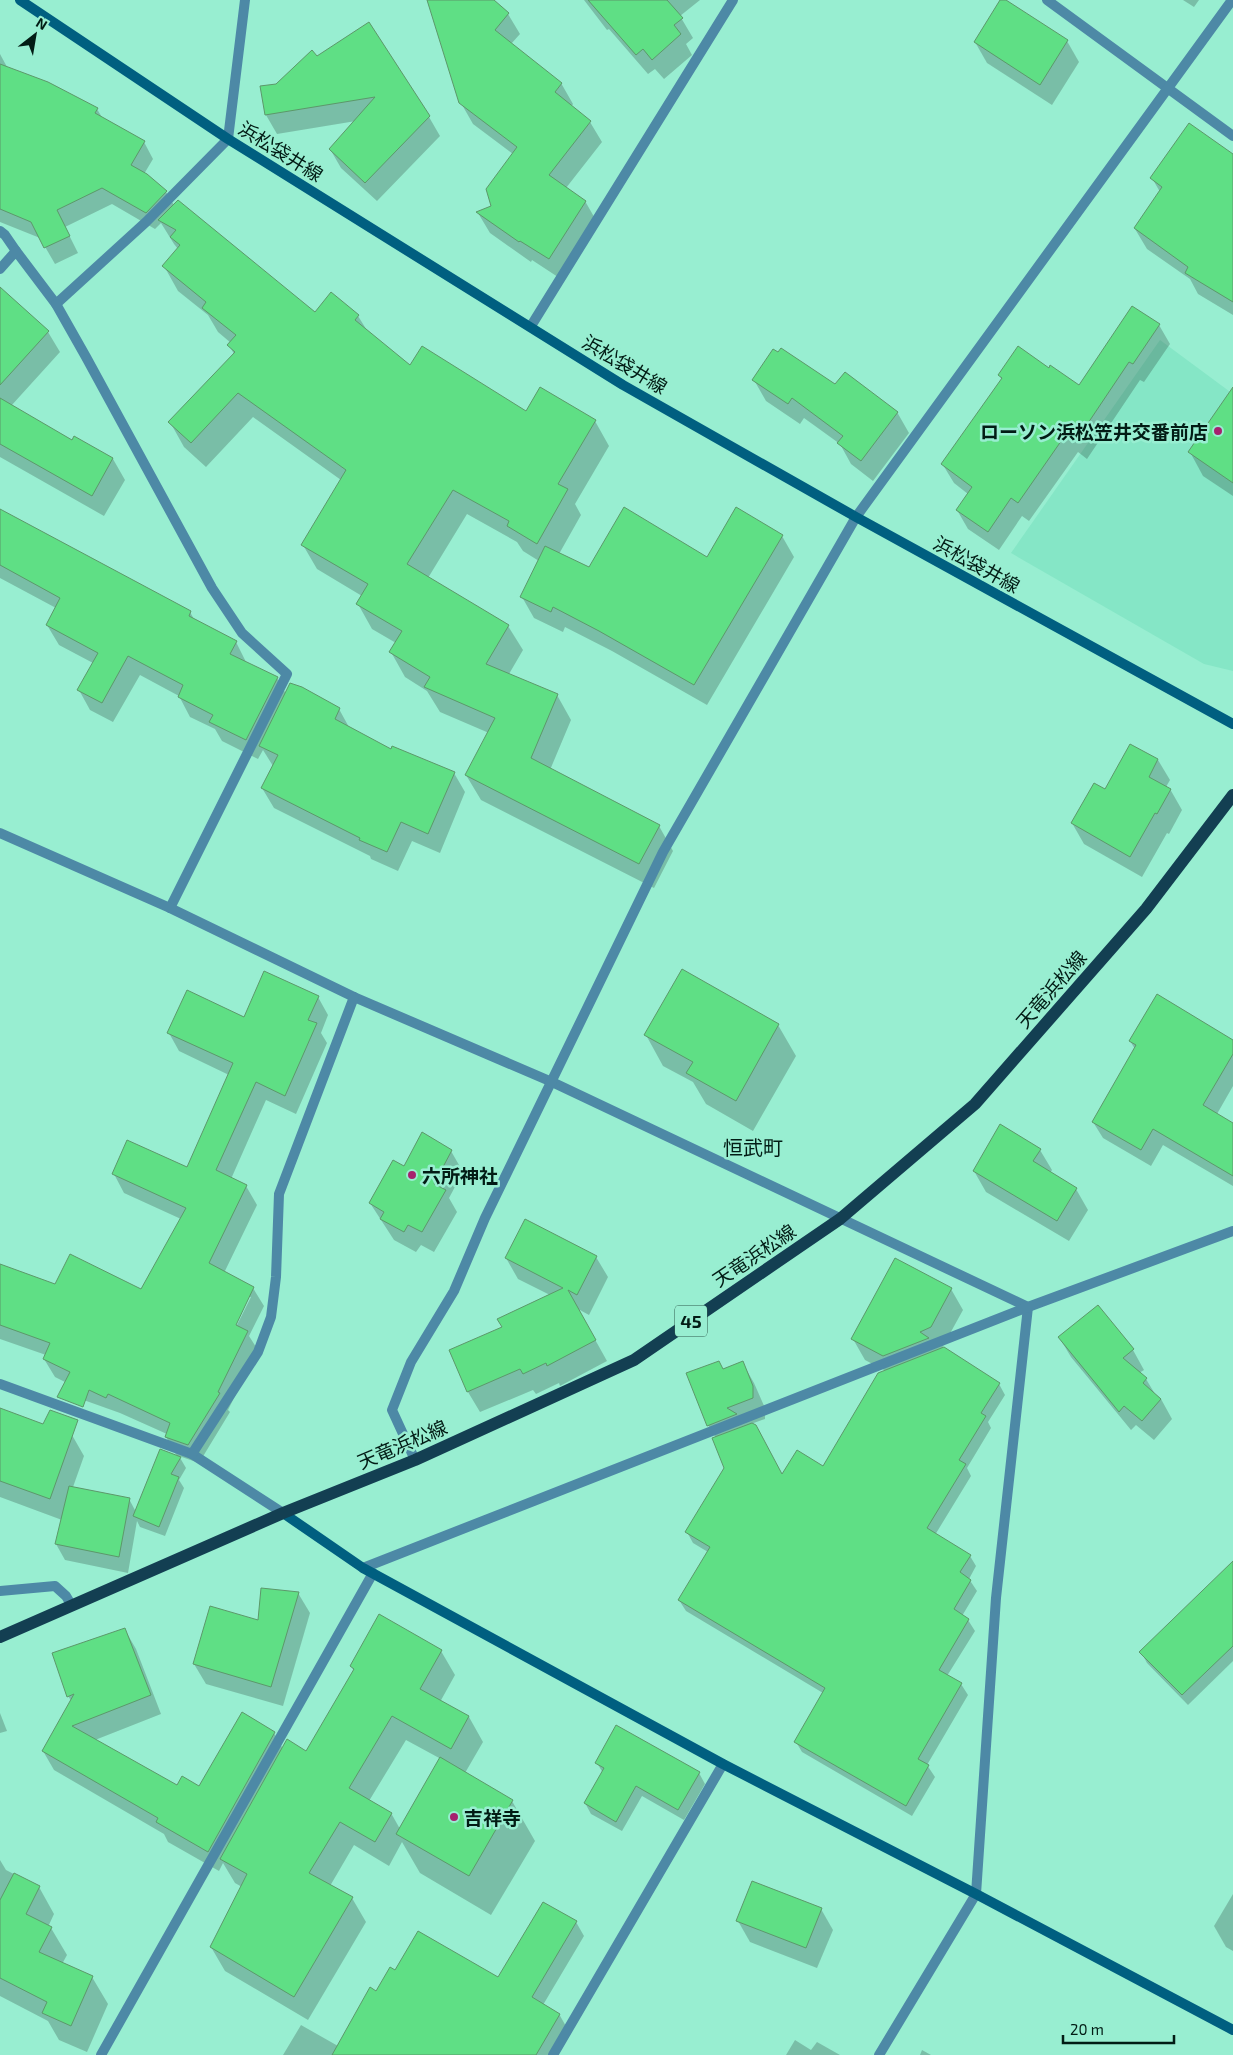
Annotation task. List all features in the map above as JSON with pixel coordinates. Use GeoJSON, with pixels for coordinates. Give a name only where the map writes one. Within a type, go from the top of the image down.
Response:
{"type":"FeatureCollection","features":[{"type":"Feature","properties":{"kind":"main road","name":"浜松袋井線"},"geometry":{"type":"LineString","coordinates":[[20,0],[155,88],[228,139],[623,385],[856,517],[1233,724]]}},
{"type":"Feature","properties":{"kind":"main road","name":"天竜浜松線"},"geometry":{"type":"LineString","coordinates":[[0,1637],[283,1513],[415,1460],[634,1360],[840,1219],[975,1104],[1146,909],[1233,795]]}},
{"type":"Feature","properties":{"kind":"main road"},"geometry":{"type":"LineString","coordinates":[[283,1513],[363,1568],[723,1764],[976,1894],[1233,2030]]}},
{"type":"Feature","properties":{"kind":"street"},"geometry":{"type":"LineString","coordinates":[[56,304],[146,222],[228,139],[245,0]]}},
{"type":"Feature","properties":{"kind":"street"},"geometry":{"type":"LineString","coordinates":[[531,326],[733,0]]}},
{"type":"Feature","properties":{"kind":"street"},"geometry":{"type":"LineString","coordinates":[[1047,0],[1233,136]]}},
{"type":"Feature","properties":{"kind":"street"},"geometry":{"type":"LineString","coordinates":[[415,1460],[392,1410],[412,1362],[454,1291],[485,1218],[663,852],[856,517],[1232,0]]}},
{"type":"Feature","properties":{"kind":"street"},"geometry":{"type":"LineString","coordinates":[[0,231],[5,235],[56,304],[212,588],[242,633],[287,674],[170,908]]}},
{"type":"Feature","properties":{"kind":"street"},"geometry":{"type":"LineString","coordinates":[[0,269],[16,251]]}},
{"type":"Feature","properties":{"kind":"street"},"geometry":{"type":"LineString","coordinates":[[0,833],[170,908],[354,997],[552,1082],[1028,1307]]}},
{"type":"Feature","properties":{"kind":"street"},"geometry":{"type":"LineString","coordinates":[[192,1454],[258,1352],[271,1317],[276,1277],[279,1194],[354,997]]}},
{"type":"Feature","properties":{"kind":"street"},"geometry":{"type":"LineString","coordinates":[[363,1568],[1028,1307],[1233,1231]]}},
{"type":"Feature","properties":{"kind":"street"},"geometry":{"type":"LineString","coordinates":[[879,2055],[976,1894],[996,1598],[1028,1307]]}},
{"type":"Feature","properties":{"kind":"street"},"geometry":{"type":"LineString","coordinates":[[0,1384],[192,1454],[283,1513]]}},
{"type":"Feature","properties":{"kind":"street"},"geometry":{"type":"LineString","coordinates":[[101,2055],[373,1573]]}},
{"type":"Feature","properties":{"kind":"street"},"geometry":{"type":"LineString","coordinates":[[0,1591],[55,1586],[66,1596],[72,1606]]}},
{"type":"Feature","properties":{"kind":"street"},"geometry":{"type":"LineString","coordinates":[[553,2055],[723,1764]]}},
{"type":"Feature","properties":{"kind":"shaded area"},"geometry":{"type":"Polygon","coordinates":[[[1160,340],[1233,394],[1233,671],[1204,664],[1011,553],[1160,340]]]}},
{"type":"Feature","properties":{"kind":"building"},"geometry":{"type":"Polygon","coordinates":[[[427,0],[494,0],[509,13],[495,30],[562,83],[555,92],[591,121],[549,175],[586,201],[549,259],[519,242],[476,212],[491,206],[486,189],[517,147],[459,103],[427,0]]]}},
{"type":"Feature","properties":{"kind":"building"},"geometry":{"type":"Polygon","coordinates":[[[588,0],[667,0],[683,18],[674,25],[681,34],[652,60],[643,49],[636,55],[588,0]]]}},
{"type":"Feature","properties":{"kind":"building"},"geometry":{"type":"Polygon","coordinates":[[[1000,0],[1006,0],[1068,40],[1040,85],[974,42],[1000,0]]]}},
{"type":"Feature","properties":{"kind":"building"},"geometry":{"type":"Polygon","coordinates":[[[369,22],[430,116],[365,183],[329,149],[375,97],[265,115],[260,86],[276,84],[312,50],[317,56],[369,22]]]}},
{"type":"Feature","properties":{"kind":"building"},"geometry":{"type":"Polygon","coordinates":[[[0,64],[48,82],[98,108],[95,113],[145,141],[131,165],[147,174],[167,191],[146,213],[102,188],[57,210],[70,236],[44,248],[31,222],[0,209],[0,64]]]}},
{"type":"Feature","properties":{"kind":"building"},"geometry":{"type":"Polygon","coordinates":[[[1189,123],[1233,154],[1233,302],[1185,273],[1188,267],[1134,228],[1162,187],[1150,178],[1189,123]]]}},
{"type":"Feature","properties":{"kind":"building"},"geometry":{"type":"Polygon","coordinates":[[[178,200],[315,312],[331,292],[359,315],[355,320],[410,365],[422,346],[526,411],[540,387],[596,420],[558,484],[568,489],[537,544],[507,526],[509,521],[453,490],[407,564],[509,625],[486,664],[558,694],[531,758],[660,825],[639,864],[465,775],[495,718],[424,687],[430,677],[389,652],[402,631],[356,604],[368,584],[301,545],[346,470],[238,393],[191,443],[168,422],[235,352],[227,345],[236,335],[202,308],[206,302],[162,266],[180,245],[170,237],[176,230],[158,220],[178,200]]]}},
{"type":"Feature","properties":{"kind":"building"},"geometry":{"type":"Polygon","coordinates":[[[0,287],[49,331],[0,385],[0,287]]]}},
{"type":"Feature","properties":{"kind":"building"},"geometry":{"type":"Polygon","coordinates":[[[1132,306],[1160,324],[1133,364],[1129,362],[1076,441],[1066,434],[1018,503],[1011,498],[988,532],[956,510],[972,487],[941,464],[1002,378],[998,375],[1018,346],[1049,368],[1050,365],[1079,385],[1132,306]]]}},
{"type":"Feature","properties":{"kind":"building"},"geometry":{"type":"Polygon","coordinates":[[[781,348],[835,384],[845,372],[898,412],[861,461],[837,443],[843,436],[792,398],[788,404],[752,380],[773,349],[778,352],[781,348]]]}},
{"type":"Feature","properties":{"kind":"building","name":"ローソン浜松笠井交番前店"},"geometry":{"type":"Polygon","coordinates":[[[1233,387],[1233,483],[1188,452],[1233,387]]]}},
{"type":"Feature","properties":{"kind":"building"},"geometry":{"type":"Polygon","coordinates":[[[0,398],[72,440],[74,436],[113,458],[92,496],[0,444],[0,398]]]}},
{"type":"Feature","properties":{"kind":"building"},"geometry":{"type":"Polygon","coordinates":[[[624,507],[707,557],[736,507],[783,535],[694,685],[553,607],[551,612],[520,597],[545,546],[589,567],[624,507]]]}},
{"type":"Feature","properties":{"kind":"building"},"geometry":{"type":"Polygon","coordinates":[[[0,509],[191,611],[189,616],[237,641],[230,654],[278,677],[246,740],[209,722],[213,715],[178,697],[183,685],[128,656],[102,703],[77,690],[98,653],[46,625],[60,598],[0,565],[0,509]]]}},
{"type":"Feature","properties":{"kind":"building"},"geometry":{"type":"Polygon","coordinates":[[[290,683],[302,687],[340,708],[335,719],[391,749],[392,746],[455,772],[428,834],[401,822],[387,852],[359,840],[360,838],[261,788],[278,755],[259,746],[290,683]]]}},
{"type":"Feature","properties":{"kind":"building"},"geometry":{"type":"Polygon","coordinates":[[[1130,744],[1158,759],[1149,777],[1171,789],[1130,857],[1071,823],[1094,783],[1105,789],[1130,744]]]}},
{"type":"Feature","properties":{"kind":"building"},"geometry":{"type":"Polygon","coordinates":[[[682,969],[779,1024],[736,1101],[686,1073],[693,1062],[644,1035],[682,969]]]}},
{"type":"Feature","properties":{"kind":"building"},"geometry":{"type":"Polygon","coordinates":[[[264,971],[319,996],[308,1020],[317,1023],[285,1096],[256,1082],[216,1170],[247,1185],[209,1263],[254,1287],[236,1325],[248,1331],[218,1392],[220,1393],[188,1445],[165,1437],[170,1423],[108,1394],[106,1398],[89,1390],[83,1407],[57,1397],[70,1372],[43,1359],[50,1343],[0,1325],[0,1264],[55,1284],[70,1254],[141,1289],[186,1208],[112,1174],[127,1140],[187,1167],[233,1063],[167,1033],[187,990],[244,1017],[264,971]]]}},
{"type":"Feature","properties":{"kind":"building"},"geometry":{"type":"Polygon","coordinates":[[[1157,994],[1233,1040],[1233,1054],[1203,1105],[1233,1123],[1233,1176],[1153,1129],[1141,1150],[1092,1122],[1136,1045],[1129,1041],[1157,994]]]}},
{"type":"Feature","properties":{"kind":"building"},"geometry":{"type":"Polygon","coordinates":[[[1000,1124],[1041,1149],[1033,1161],[1077,1188],[1057,1221],[973,1171],[1000,1124]]]}},
{"type":"Feature","properties":{"kind":"building","name":"六所神社"},"geometry":{"type":"Polygon","coordinates":[[[422,1132],[452,1150],[434,1184],[446,1190],[422,1232],[408,1225],[404,1232],[380,1219],[384,1212],[369,1203],[393,1160],[404,1166],[422,1132]]]}},
{"type":"Feature","properties":{"kind":"building"},"geometry":{"type":"Polygon","coordinates":[[[525,1219],[597,1256],[577,1295],[568,1290],[596,1340],[547,1366],[546,1363],[523,1374],[520,1369],[467,1392],[449,1350],[502,1327],[497,1319],[563,1288],[505,1258],[525,1219]]]}},
{"type":"Feature","properties":{"kind":"building"},"geometry":{"type":"Polygon","coordinates":[[[895,1258],[952,1288],[931,1327],[920,1332],[929,1338],[883,1356],[851,1339],[895,1258]]]}},
{"type":"Feature","properties":{"kind":"building"},"geometry":{"type":"Polygon","coordinates":[[[1098,1305],[1134,1349],[1123,1358],[1147,1378],[1143,1383],[1161,1399],[1142,1421],[1124,1406],[1119,1412],[1058,1337],[1098,1305]]]}},
{"type":"Feature","properties":{"kind":"building"},"geometry":{"type":"Polygon","coordinates":[[[944,1347],[1000,1383],[981,1413],[986,1416],[959,1460],[966,1464],[927,1528],[971,1555],[960,1572],[971,1580],[954,1609],[969,1619],[939,1670],[962,1683],[918,1759],[929,1765],[906,1806],[794,1742],[825,1688],[678,1600],[710,1547],[685,1532],[724,1468],[712,1438],[752,1423],[756,1425],[782,1474],[797,1450],[823,1466],[878,1373],[944,1347]]]}},
{"type":"Feature","properties":{"kind":"building"},"geometry":{"type":"Polygon","coordinates":[[[719,1361],[723,1369],[743,1361],[753,1386],[753,1398],[727,1408],[737,1414],[707,1426],[686,1373],[719,1361]]]}},
{"type":"Feature","properties":{"kind":"building"},"geometry":{"type":"Polygon","coordinates":[[[0,1408],[43,1424],[50,1410],[78,1420],[50,1499],[0,1481],[0,1408]]]}},
{"type":"Feature","properties":{"kind":"building"},"geometry":{"type":"Polygon","coordinates":[[[160,1449],[181,1457],[171,1474],[179,1477],[159,1527],[133,1516],[160,1449]]]}},
{"type":"Feature","properties":{"kind":"building"},"geometry":{"type":"Polygon","coordinates":[[[69,1486],[130,1498],[119,1557],[55,1544],[69,1486]]]}},
{"type":"Feature","properties":{"kind":"building"},"geometry":{"type":"Polygon","coordinates":[[[1233,1561],[1233,1646],[1182,1695],[1139,1652],[1233,1561]]]}},
{"type":"Feature","properties":{"kind":"building"},"geometry":{"type":"Polygon","coordinates":[[[261,1588],[299,1592],[271,1687],[193,1664],[210,1606],[258,1620],[261,1588]]]}},
{"type":"Feature","properties":{"kind":"building"},"geometry":{"type":"Polygon","coordinates":[[[379,1614],[442,1650],[420,1689],[469,1716],[451,1749],[392,1716],[349,1788],[392,1813],[375,1842],[340,1822],[309,1873],[353,1897],[294,1997],[210,1947],[247,1874],[220,1859],[287,1739],[306,1751],[354,1669],[350,1666],[379,1614]]]}},
{"type":"Feature","properties":{"kind":"building"},"geometry":{"type":"Polygon","coordinates":[[[125,1628],[151,1695],[72,1726],[177,1785],[182,1776],[199,1786],[242,1712],[275,1732],[208,1852],[156,1822],[158,1818],[42,1751],[74,1694],[67,1697],[52,1653],[125,1628]]]}},
{"type":"Feature","properties":{"kind":"building"},"geometry":{"type":"Polygon","coordinates":[[[616,1725],[700,1772],[678,1810],[636,1786],[616,1822],[584,1803],[604,1768],[595,1763],[616,1725]]]}},
{"type":"Feature","properties":{"kind":"building","name":"吉祥寺"},"geometry":{"type":"Polygon","coordinates":[[[440,1757],[513,1800],[469,1876],[396,1834],[440,1757]]]}},
{"type":"Feature","properties":{"kind":"building"},"geometry":{"type":"Polygon","coordinates":[[[14,1873],[40,1886],[26,1914],[52,1927],[39,1952],[93,1976],[71,2026],[42,2013],[47,2002],[0,1978],[0,1900],[14,1873]]]}},
{"type":"Feature","properties":{"kind":"building"},"geometry":{"type":"Polygon","coordinates":[[[752,1881],[822,1908],[806,1948],[736,1921],[752,1881]]]}},
{"type":"Feature","properties":{"kind":"building"},"geometry":{"type":"Polygon","coordinates":[[[543,1902],[577,1921],[532,1997],[560,2014],[536,2055],[332,2055],[370,1987],[376,1991],[390,1967],[395,1970],[418,1931],[498,1977],[543,1902]]]}},
{"type":"Feature","properties":{"kind":"place","name":"ローソン浜松笠井交番前店"},"geometry":{"type":"Point","coordinates":[1218,431]}},
{"type":"Feature","properties":{"kind":"place","name":"六所神社"},"geometry":{"type":"Point","coordinates":[412,1175]}},
{"type":"Feature","properties":{"kind":"place","name":"吉祥寺"},"geometry":{"type":"Point","coordinates":[454,1817]}},
{"type":"Feature","properties":{"kind":"district","name":"恒武町"},"geometry":{"type":"Point","coordinates":[753,1147]}}]}
